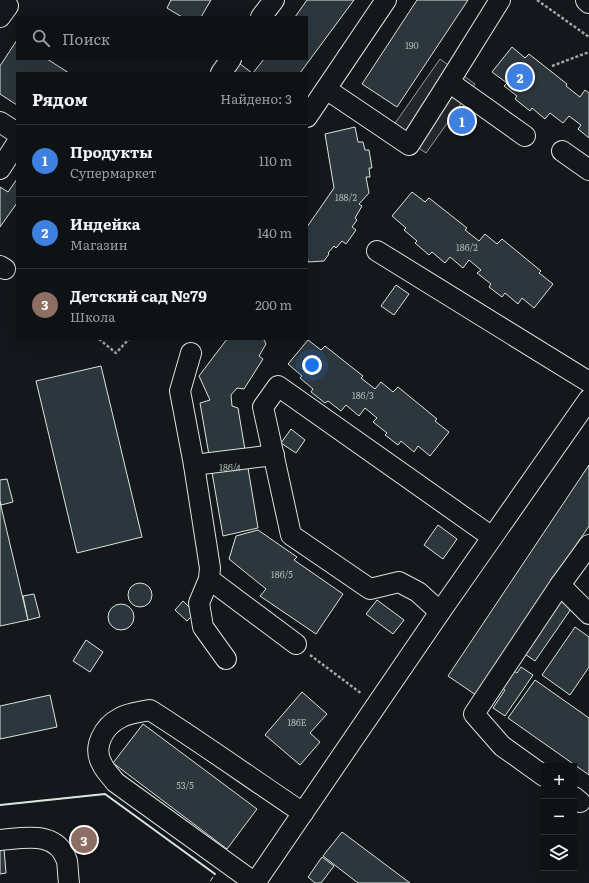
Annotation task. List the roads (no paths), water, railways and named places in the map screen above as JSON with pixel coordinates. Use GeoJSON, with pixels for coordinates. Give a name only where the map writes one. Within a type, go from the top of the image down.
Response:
{"type":"FeatureCollection","features":[{"type":"Feature","properties":{"kind":"street"},"geometry":{"type":"LineString","coordinates":[[0,0],[8,6],[0,17]]}},
{"type":"Feature","properties":{"kind":"street"},"geometry":{"type":"LineString","coordinates":[[262,16],[274,0]]}},
{"type":"Feature","properties":{"kind":"street"},"geometry":{"type":"LineString","coordinates":[[308,116],[386,0]]}},
{"type":"Feature","properties":{"kind":"street"},"geometry":{"type":"LineString","coordinates":[[326,89],[409,145],[500,0]]}},
{"type":"Feature","properties":{"kind":"street"},"geometry":{"type":"LineString","coordinates":[[222,72],[230,60]]}},
{"type":"Feature","properties":{"kind":"street"},"geometry":{"type":"LineString","coordinates":[[449,82],[524,136]]}},
{"type":"Feature","properties":{"kind":"street"},"geometry":{"type":"LineString","coordinates":[[0,122],[16,132]]}},
{"type":"Feature","properties":{"kind":"street"},"geometry":{"type":"LineString","coordinates":[[0,169],[16,145]]}},
{"type":"Feature","properties":{"kind":"street"},"geometry":{"type":"LineString","coordinates":[[562,151],[589,170]]}},
{"type":"Feature","properties":{"kind":"street"},"geometry":{"type":"LineString","coordinates":[[377,251],[589,382]]}},
{"type":"Feature","properties":{"kind":"street"},"geometry":{"type":"LineString","coordinates":[[191,353],[180,391],[194,465],[210,568],[210,579],[199,603],[203,627],[226,659]]}},
{"type":"Feature","properties":{"kind":"street"},"geometry":{"type":"LineString","coordinates":[[440,612],[418,592],[399,582],[370,589],[291,535],[263,407],[278,386],[492,537]]}},
{"type":"Feature","properties":{"kind":"street"},"geometry":{"type":"LineString","coordinates":[[303,813],[150,710],[120,717],[110,725],[99,742],[98,753],[101,764],[115,782],[255,883],[303,813],[376,705],[440,612],[589,399]]}},
{"type":"Feature","properties":{"kind":"street"},"geometry":{"type":"LineString","coordinates":[[194,465],[274,455]]}},
{"type":"Feature","properties":{"kind":"street"},"geometry":{"type":"LineString","coordinates":[[541,774],[502,746],[474,714],[560,585],[589,545]]}},
{"type":"Feature","properties":{"kind":"street"},"geometry":{"type":"LineString","coordinates":[[210,579],[296,644]]}},
{"type":"Feature","properties":{"kind":"street"},"geometry":{"type":"LineString","coordinates":[[560,585],[589,614]]}},
{"type":"Feature","properties":{"kind":"street"},"geometry":{"type":"LineString","coordinates":[[0,840],[38,837],[50,841],[61,850],[67,862],[69,883]]}},
{"type":"Feature","properties":{"kind":"place","name":"Индейка"},"geometry":{"type":"Point","coordinates":[520,77]}},
{"type":"Feature","properties":{"kind":"place","name":"Продукты"},"geometry":{"type":"Point","coordinates":[462,121]}},
{"type":"Feature","properties":{"kind":"place","name":"Детский сад №79"},"geometry":{"type":"Point","coordinates":[84,840]}}]}
